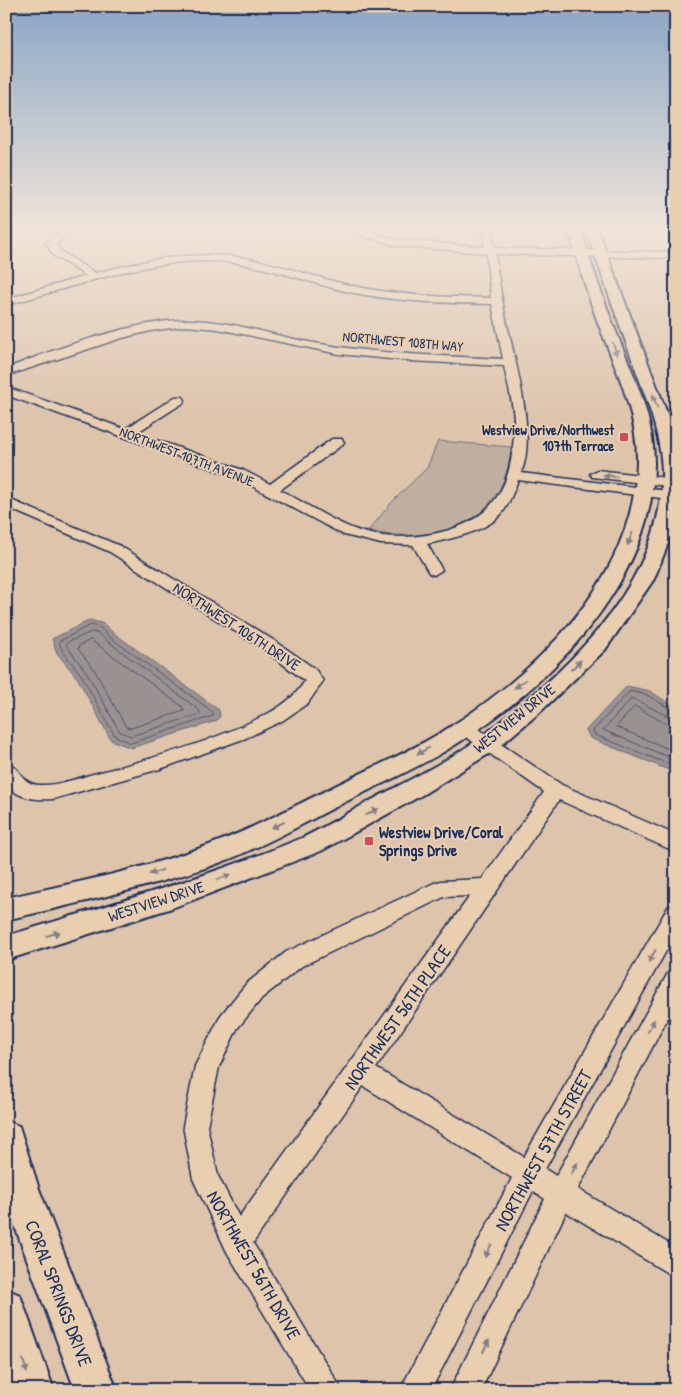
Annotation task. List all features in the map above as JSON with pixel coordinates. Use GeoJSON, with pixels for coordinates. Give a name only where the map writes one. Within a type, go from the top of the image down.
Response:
{"type":"FeatureCollection","features":[{"type":"Feature","properties":{"kind":"main road","name":"CORAL SPRINGS DRIVE"},"geometry":{"type":"LineString","coordinates":[[6,1138],[20,1189],[96,1390]]}},
{"type":"Feature","properties":{"kind":"main road"},"geometry":{"type":"LineString","coordinates":[[6,1309],[33,1390]]}},
{"type":"Feature","properties":{"kind":"street"},"geometry":{"type":"LineString","coordinates":[[6,302],[39,293]]}},
{"type":"Feature","properties":{"kind":"street"},"geometry":{"type":"LineString","coordinates":[[385,293],[445,300],[497,301]]}},
{"type":"Feature","properties":{"kind":"street"},"geometry":{"type":"LineString","coordinates":[[496,293],[520,417],[517,470],[673,489]]}},
{"type":"Feature","properties":{"kind":"street","name":"WESTVIEW DRIVE"},"geometry":{"type":"LineString","coordinates":[[6,909],[152,874],[202,858],[292,819],[465,728],[530,677],[569,640],[584,622],[617,570],[637,521],[644,486],[645,455],[638,411],[603,293]]}},
{"type":"Feature","properties":{"kind":"street","name":"WESTVIEW DRIVE"},"geometry":{"type":"LineString","coordinates":[[6,948],[162,900],[312,844],[413,789],[488,744],[531,708],[596,646],[644,579],[663,534],[673,489],[669,453],[660,416],[608,293]]}},
{"type":"Feature","properties":{"kind":"street","name":"NORTHWEST 108TH WAY"},"geometry":{"type":"LineString","coordinates":[[6,373],[34,361],[125,334],[182,323],[207,323],[227,326],[301,345],[344,352],[398,358],[508,363]]}},
{"type":"Feature","properties":{"kind":"street","name":"NORTHWEST 107TH AVENUE"},"geometry":{"type":"LineString","coordinates":[[6,391],[238,473],[272,489],[317,517],[349,532],[381,540],[418,541],[450,535],[480,523],[498,509],[517,470]]}},
{"type":"Feature","properties":{"kind":"street"},"geometry":{"type":"LineString","coordinates":[[127,433],[179,400]]}},
{"type":"Feature","properties":{"kind":"street"},"geometry":{"type":"LineString","coordinates":[[272,489],[338,442]]}},
{"type":"Feature","properties":{"kind":"street","name":"NORTHWEST 106TH DRIVE"},"geometry":{"type":"LineString","coordinates":[[6,502],[86,535],[115,550],[272,647],[309,673],[314,681],[313,688],[304,698],[291,708],[251,730],[133,770],[53,792],[40,793],[19,788],[6,769]]}},
{"type":"Feature","properties":{"kind":"street"},"geometry":{"type":"LineString","coordinates":[[418,541],[434,570]]}},
{"type":"Feature","properties":{"kind":"street"},"geometry":{"type":"LineString","coordinates":[[465,728],[555,790],[676,844]]}},
{"type":"Feature","properties":{"kind":"street","name":"NORTHWEST 56TH PLACE"},"geometry":{"type":"LineString","coordinates":[[237,1242],[360,1071],[555,790]]}},
{"type":"Feature","properties":{"kind":"street","name":"NORTHWEST 56TH DRIVE"},"geometry":{"type":"LineString","coordinates":[[326,1390],[237,1242],[206,1179],[195,1126],[207,1066],[229,1022],[254,991],[294,959],[441,889],[488,887]]}},
{"type":"Feature","properties":{"kind":"street","name":"NORTHWEST 57TH STREET"},"geometry":{"type":"LineString","coordinates":[[415,1390],[528,1174],[676,913]]}},
{"type":"Feature","properties":{"kind":"street","name":"NORTHWEST 57TH STREET"},"geometry":{"type":"LineString","coordinates":[[465,1390],[561,1194],[676,980]]}},
{"type":"Feature","properties":{"kind":"street"},"geometry":{"type":"LineString","coordinates":[[360,1071],[676,1264]]}},
{"type":"Feature","properties":{"kind":"shaded area"},"geometry":{"type":"Polygon","coordinates":[[[438,441],[511,447],[506,474],[496,495],[481,512],[462,524],[441,531],[418,535],[393,535],[368,531],[393,501],[427,468],[438,441]]]}},
{"type":"Feature","properties":{"kind":"water"},"geometry":{"type":"Polygon","coordinates":[[[90,620],[104,624],[219,710],[220,716],[216,721],[131,748],[111,740],[78,679],[57,653],[52,639],[90,620]]]}},
{"type":"Feature","properties":{"kind":"water"},"geometry":{"type":"Polygon","coordinates":[[[627,686],[650,691],[676,708],[676,773],[590,738],[586,730],[627,686]]]}},
{"type":"Feature","properties":{"kind":"place","name":"Westview Drive/Northwest 107th Terrace"},"geometry":{"type":"Point","coordinates":[624,437]}},
{"type":"Feature","properties":{"kind":"place","name":"Westview Drive/Coral Springs Drive"},"geometry":{"type":"Point","coordinates":[369,841]}}]}
